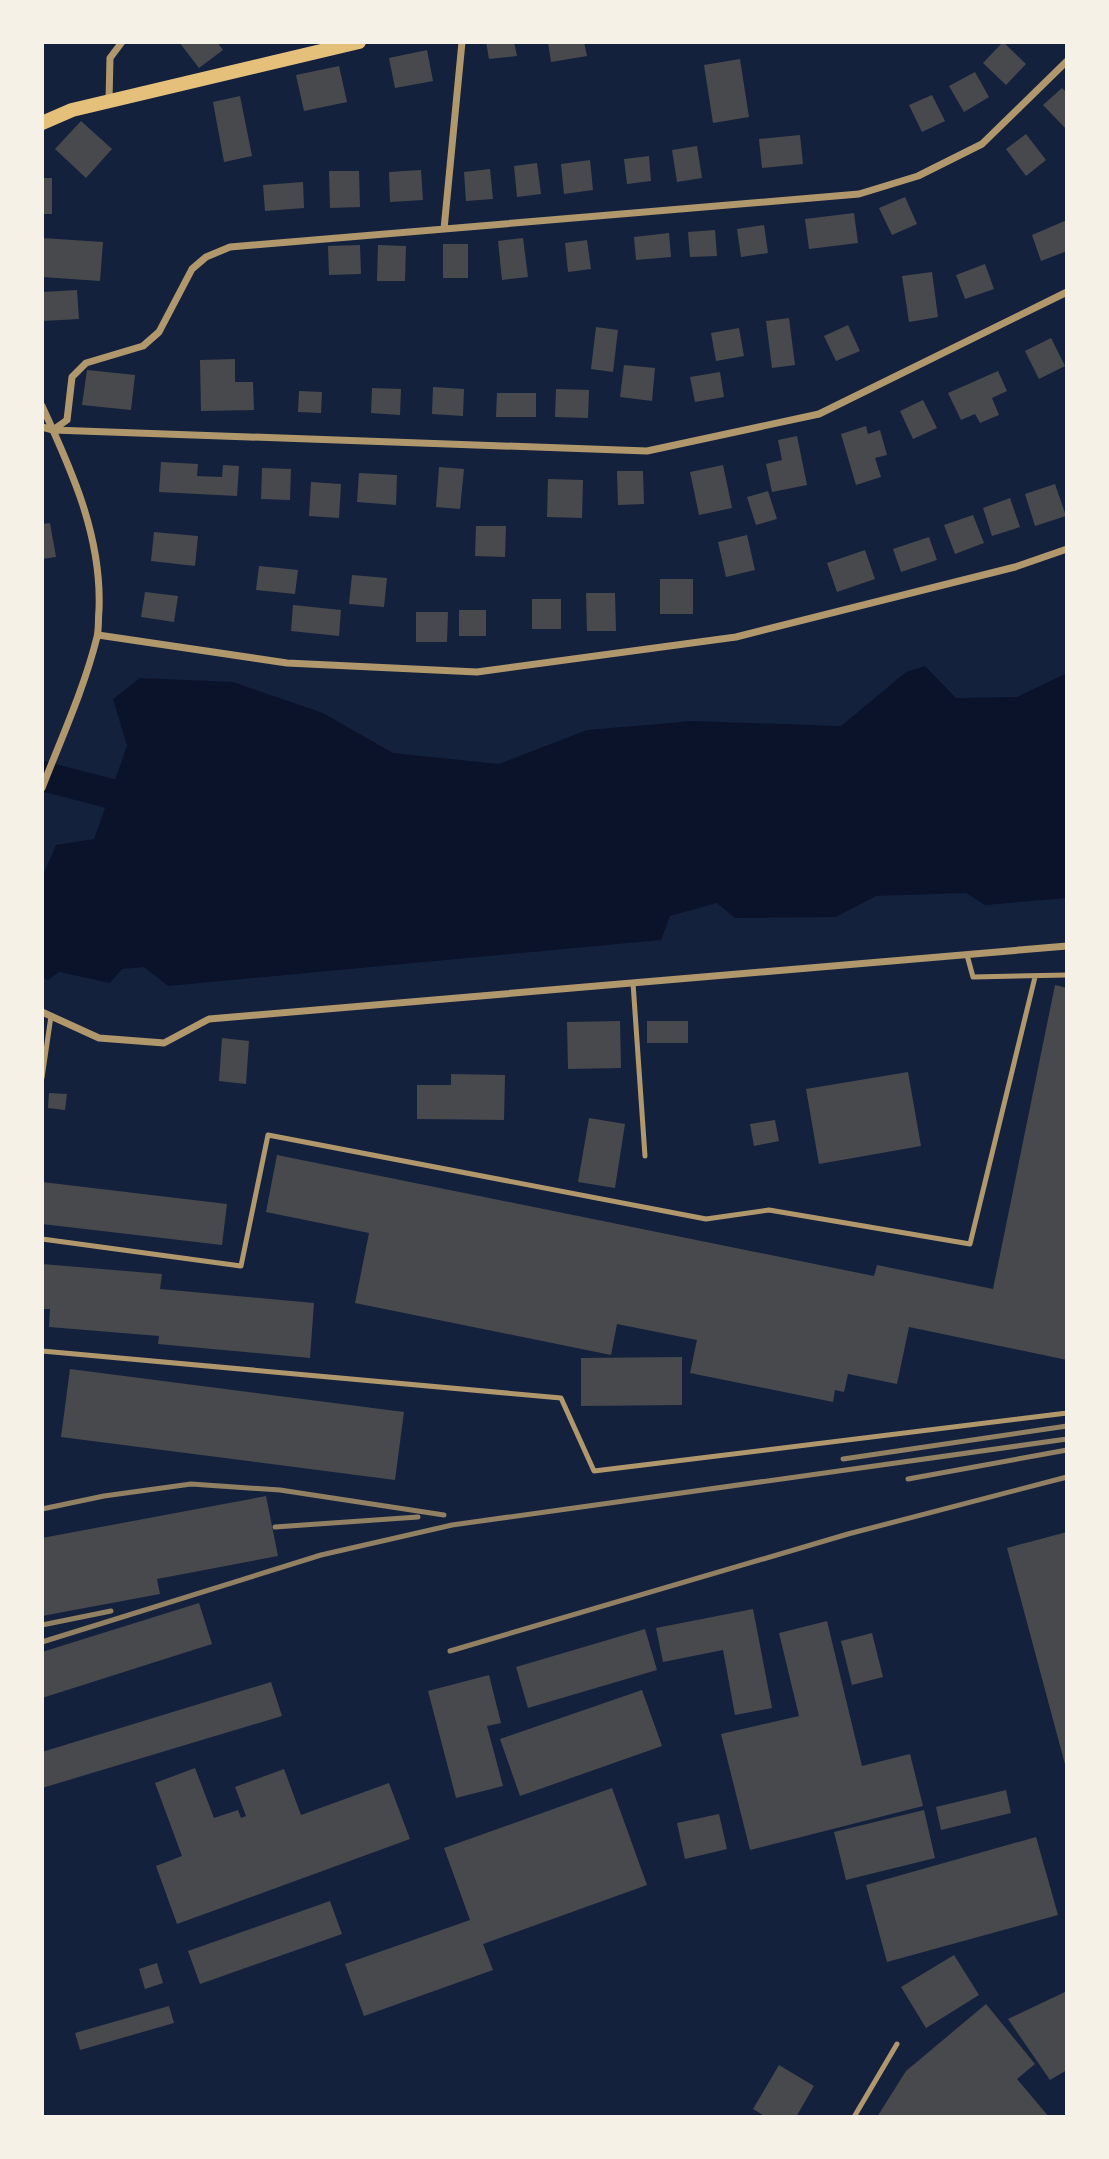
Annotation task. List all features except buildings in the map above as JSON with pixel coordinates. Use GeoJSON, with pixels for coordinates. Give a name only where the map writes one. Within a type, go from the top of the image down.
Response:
{"type":"FeatureCollection","features":[{"type":"Feature","properties":{"kind":"main road"},"geometry":{"type":"LineString","coordinates":[[42,123],[72,110],[359,42]]}},
{"type":"Feature","properties":{"kind":"street"},"geometry":{"type":"LineString","coordinates":[[109,101],[110,58],[122,42]]}},
{"type":"Feature","properties":{"kind":"street"},"geometry":{"type":"LineString","coordinates":[[444,229],[462,42]]}},
{"type":"Feature","properties":{"kind":"street"},"geometry":{"type":"LineString","coordinates":[[53,430],[67,420],[72,377],[86,363],[144,346],[159,332],[192,269],[206,257],[230,247],[859,194],[918,176],[982,144],[1067,61]]}},
{"type":"Feature","properties":{"kind":"street"},"geometry":{"type":"LineString","coordinates":[[42,427],[53,430],[647,451],[819,414],[1067,292]]}},
{"type":"Feature","properties":{"kind":"street"},"geometry":{"type":"LineString","coordinates":[[42,406],[77,485],[89,521],[96,554],[99,594],[97,635],[72,712],[42,788]]}},
{"type":"Feature","properties":{"kind":"street"},"geometry":{"type":"LineString","coordinates":[[97,635],[287,663],[477,672],[736,637],[1015,566],[1067,549]]}},
{"type":"Feature","properties":{"kind":"street"},"geometry":{"type":"LineString","coordinates":[[42,1012],[99,1038],[164,1043],[209,1019],[1067,946]]}},
{"type":"Feature","properties":{"kind":"lane"},"geometry":{"type":"LineString","coordinates":[[967,954],[973,977],[1067,975]]}},
{"type":"Feature","properties":{"kind":"lane"},"geometry":{"type":"LineString","coordinates":[[42,1239],[240,1266],[268,1135],[706,1219],[769,1210],[970,1244],[1035,977]]}},
{"type":"Feature","properties":{"kind":"lane"},"geometry":{"type":"LineString","coordinates":[[634,983],[645,1156]]}},
{"type":"Feature","properties":{"kind":"lane"},"geometry":{"type":"LineString","coordinates":[[42,1078],[51,1016]]}},
{"type":"Feature","properties":{"kind":"lane"},"geometry":{"type":"LineString","coordinates":[[42,1351],[561,1398],[594,1471],[1067,1413]]}},
{"type":"Feature","properties":{"kind":"lane"},"geometry":{"type":"LineString","coordinates":[[854,2117],[897,2044]]}},
{"type":"Feature","properties":{"kind":"water"},"geometry":{"type":"Polygon","coordinates":[[[925,666],[956,698],[1017,697],[1067,673],[1067,898],[985,905],[966,893],[876,896],[836,917],[735,918],[717,903],[670,916],[661,940],[168,986],[144,967],[122,969],[110,983],[59,972],[48,980],[42,977],[42,877],[56,845],[94,839],[127,746],[113,699],[140,678],[233,682],[323,713],[393,753],[499,764],[587,730],[693,721],[841,726],[906,672],[925,666]]]}},
{"type":"Feature","properties":{"kind":"waterway"},"geometry":{"type":"LineString","coordinates":[[42,776],[147,803]]}},
{"type":"Feature","properties":{"kind":"railway"},"geometry":{"type":"LineString","coordinates":[[843,1459],[1067,1426]]}},
{"type":"Feature","properties":{"kind":"railway"},"geometry":{"type":"LineString","coordinates":[[42,1642],[321,1555],[452,1525],[1067,1439]]}},
{"type":"Feature","properties":{"kind":"railway"},"geometry":{"type":"LineString","coordinates":[[908,1479],[1067,1450]]}},
{"type":"Feature","properties":{"kind":"railway"},"geometry":{"type":"LineString","coordinates":[[450,1651],[848,1534],[1067,1477]]}},
{"type":"Feature","properties":{"kind":"railway"},"geometry":{"type":"LineString","coordinates":[[42,1509],[104,1496],[191,1484],[280,1490],[444,1515]]}},
{"type":"Feature","properties":{"kind":"railway"},"geometry":{"type":"LineString","coordinates":[[275,1527],[418,1517]]}},
{"type":"Feature","properties":{"kind":"railway"},"geometry":{"type":"LineString","coordinates":[[42,1625],[111,1611]]}}]}
